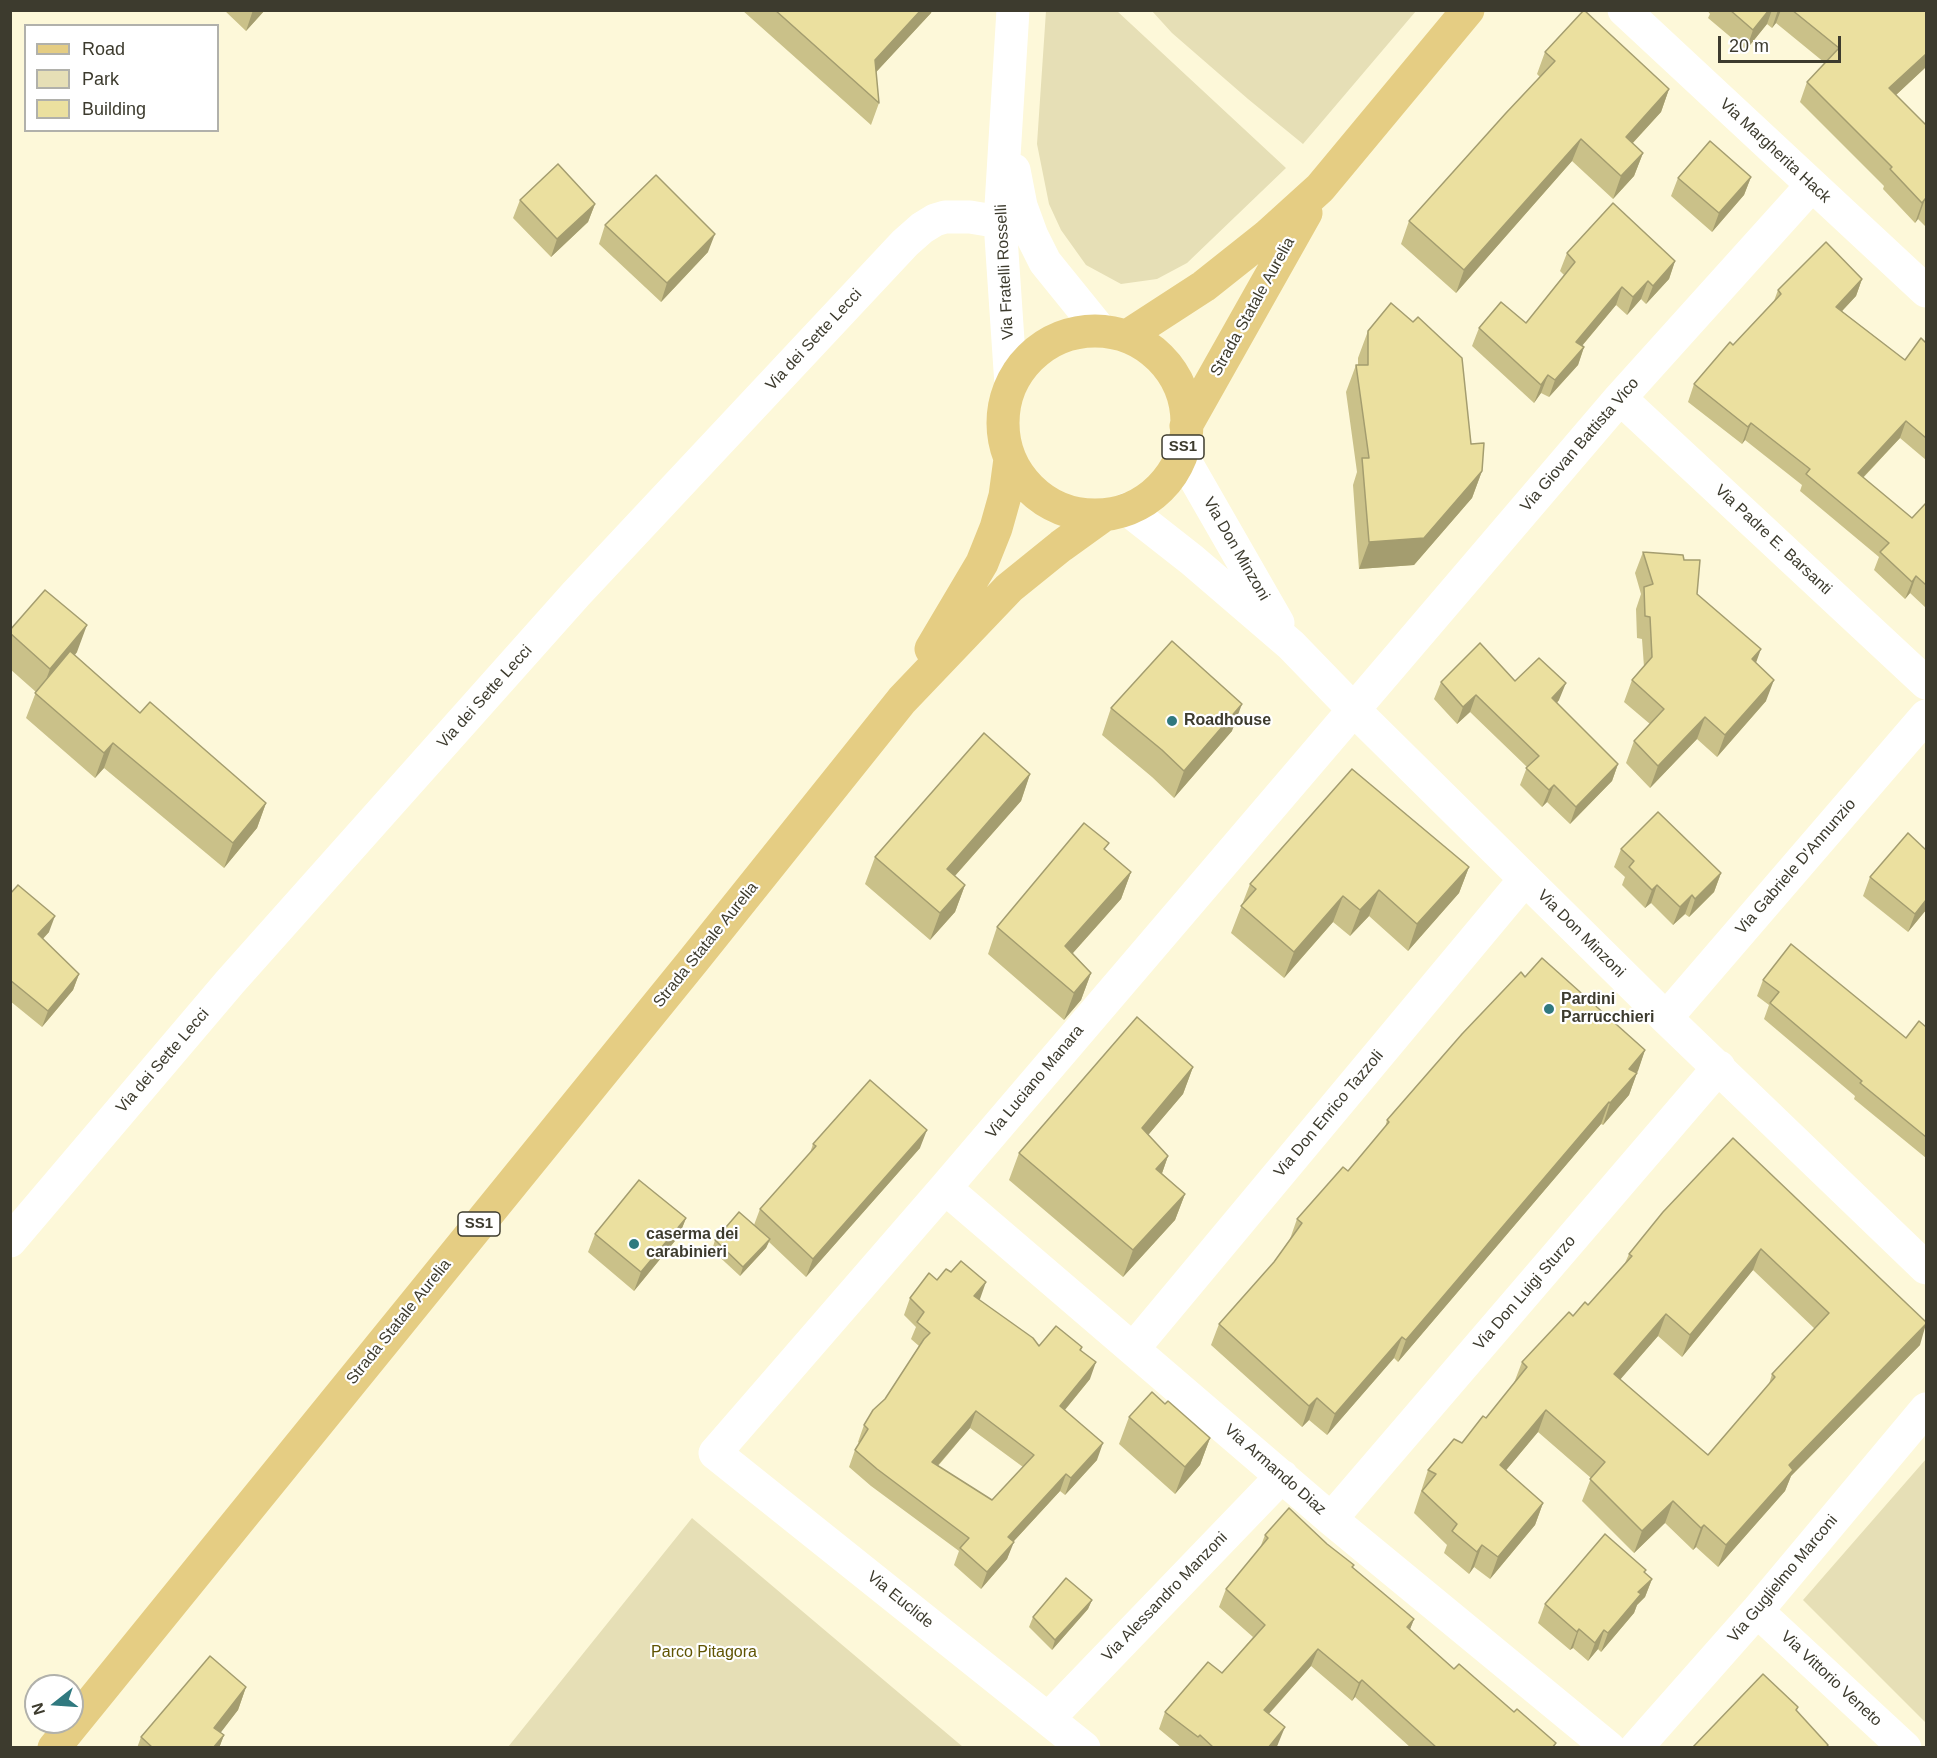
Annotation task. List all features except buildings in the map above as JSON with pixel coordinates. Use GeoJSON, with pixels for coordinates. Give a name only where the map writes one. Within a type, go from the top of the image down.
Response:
{"type":"FeatureCollection","features":[{"type":"Feature","properties":{"kind":"main road","name":"Strada Statale Aurelia"},"geometry":{"type":"LineString","coordinates":[[1113,333],[1204,286],[1267,236],[1320,188],[1467,10]]}},
{"type":"Feature","properties":{"kind":"main road","name":"Strada Statale Aurelia"},"geometry":{"type":"LineString","coordinates":[[1184,440],[1320,188]]}},
{"type":"Feature","properties":{"kind":"main road","name":"SS1"},"geometry":{"type":"LineString","coordinates":[[1081,332],[1113,333],[1144,345],[1159,357],[1171,372],[1186,407],[1184,440],[1173,471],[1160,488],[1145,500],[1115,512],[1084,515],[1066,511],[1048,503],[1032,491],[1019,476],[1010,459],[1003,429],[1003,414],[1011,385],[1020,369],[1032,355],[1047,344],[1064,336],[1081,332]]}},
{"type":"Feature","properties":{"kind":"main road","name":"Strada Statale Aurelia"},"geometry":{"type":"LineString","coordinates":[[902,700],[982,563],[996,528],[1005,496],[1010,459]]}},
{"type":"Feature","properties":{"kind":"main road","name":"Strada Statale Aurelia"},"geometry":{"type":"LineString","coordinates":[[54,1748],[902,700],[1009,588],[1061,546],[1115,512]]}},
{"type":"Feature","properties":{"kind":"street","name":"Via Fratelli Rosselli"},"geometry":{"type":"LineString","coordinates":[[1011,385],[1000,222],[1014,10]]}},
{"type":"Feature","properties":{"kind":"street","name":"Via Margherita Hack"},"geometry":{"type":"LineString","coordinates":[[1624,10],[1926,291]]}},
{"type":"Feature","properties":{"kind":"street","name":"Via Fratelli Rosselli"},"geometry":{"type":"LineString","coordinates":[[1007,123],[1021,206],[1045,262],[1113,333]]}},
{"type":"Feature","properties":{"kind":"street","name":"Via Giovan Battista Vico"},"geometry":{"type":"LineString","coordinates":[[1353,709],[1620,398],[1812,185]]}},
{"type":"Feature","properties":{"kind":"street","name":"Via dei Sette Lecci"},"geometry":{"type":"LineString","coordinates":[[10,1241],[231,982],[576,594],[905,243],[922,228],[945,217],[970,217],[1000,222]]}},
{"type":"Feature","properties":{"kind":"street","name":"Via Padre E. Barsanti"},"geometry":{"type":"LineString","coordinates":[[1620,398],[1926,683]]}},
{"type":"Feature","properties":{"kind":"street","name":"Via Don Minzoni"},"geometry":{"type":"LineString","coordinates":[[1184,440],[1291,645]]}},
{"type":"Feature","properties":{"kind":"street","name":"Via Don Minzoni"},"geometry":{"type":"LineString","coordinates":[[1115,512],[1192,560],[1291,645],[1666,1018],[1926,1268]]}},
{"type":"Feature","properties":{"kind":"street","name":"Via Luciano Manara"},"geometry":{"type":"LineString","coordinates":[[715,1453],[945,1188],[1353,709]]}},
{"type":"Feature","properties":{"kind":"street","name":"Via Gabriele D'Annunzio"},"geometry":{"type":"LineString","coordinates":[[1666,1018],[1926,716]]}},
{"type":"Feature","properties":{"kind":"street","name":"Via Don Enrico Tazzoli"},"geometry":{"type":"LineString","coordinates":[[1133,1349],[1525,879]]}},
{"type":"Feature","properties":{"kind":"street","name":"Via Don Luigi Sturzo"},"geometry":{"type":"LineString","coordinates":[[1331,1519],[1719,1067]]}},
{"type":"Feature","properties":{"kind":"street","name":"Via Armando Diaz"},"geometry":{"type":"LineString","coordinates":[[945,1188],[1331,1519],[1609,1748]]}},
{"type":"Feature","properties":{"kind":"street","name":"Via Guglielmo Marconi"},"geometry":{"type":"LineString","coordinates":[[1636,1748],[1757,1611],[1926,1409]]}},
{"type":"Feature","properties":{"kind":"street","name":"Via Euclide"},"geometry":{"type":"LineString","coordinates":[[715,1453],[1084,1748]]}},
{"type":"Feature","properties":{"kind":"street","name":"Via Alessandro Manzoni"},"geometry":{"type":"LineString","coordinates":[[1049,1718],[1282,1476]]}},
{"type":"Feature","properties":{"kind":"street","name":"Via Vittorio Veneto"},"geometry":{"type":"LineString","coordinates":[[1757,1611],[1905,1748]]}},
{"type":"Feature","properties":{"kind":"green space"},"geometry":{"type":"Polygon","coordinates":[[[1046,11],[1117,11],[1286,168],[1187,263],[1157,279],[1121,284],[1086,265],[1061,230],[1049,204],[1037,144],[1046,11]]]}},
{"type":"Feature","properties":{"kind":"green space"},"geometry":{"type":"Polygon","coordinates":[[[1152,11],[1416,11],[1303,144],[1172,33],[1152,11]]]}},
{"type":"Feature","properties":{"kind":"green space"},"geometry":{"type":"Polygon","coordinates":[[[1926,1459],[1926,1723],[1803,1600],[1926,1459]]]}},
{"type":"Feature","properties":{"kind":"green space","name":"Parco Pitagora"},"geometry":{"type":"Polygon","coordinates":[[[692,1518],[963,1747],[508,1747],[692,1518]]]}},
{"type":"Feature","properties":{"kind":"place","name":"Roadhouse"},"geometry":{"type":"Point","coordinates":[1172,721]}},
{"type":"Feature","properties":{"kind":"place","name":"Pardini Parrucchieri"},"geometry":{"type":"Point","coordinates":[1549,1009]}},
{"type":"Feature","properties":{"kind":"place","name":"caserma dei carabinieri"},"geometry":{"type":"Point","coordinates":[634,1244]}}]}
